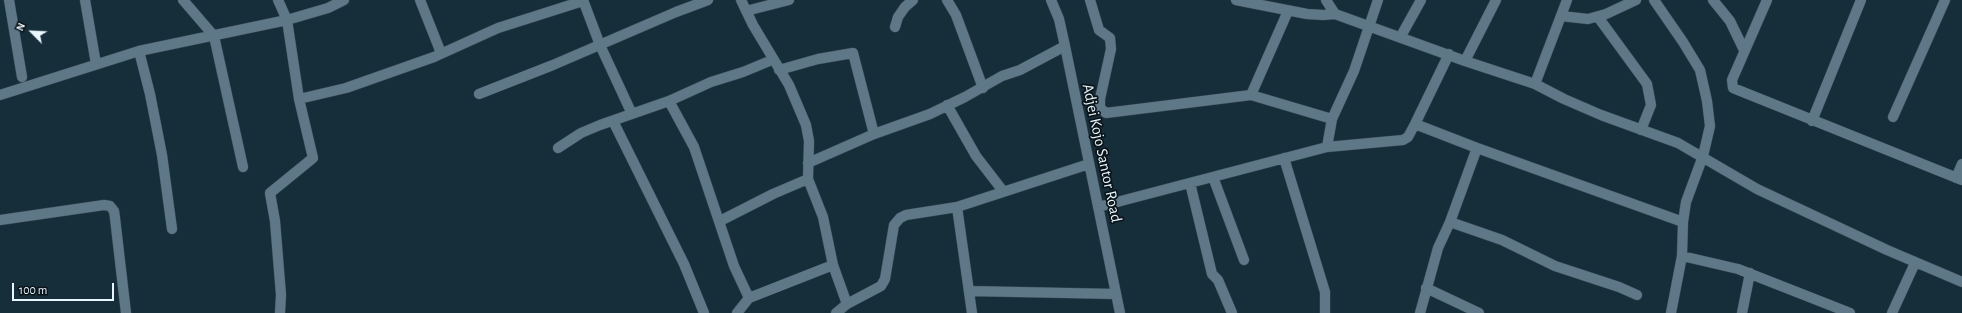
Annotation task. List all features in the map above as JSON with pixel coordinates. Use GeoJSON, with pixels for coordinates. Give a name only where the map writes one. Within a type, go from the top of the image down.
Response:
{"type":"FeatureCollection","features":[{"type":"Feature","properties":{"kind":"street"},"geometry":{"type":"LineString","coordinates":[[9,0],[22,77]]}},
{"type":"Feature","properties":{"kind":"street"},"geometry":{"type":"LineString","coordinates":[[85,0],[96,64]]}},
{"type":"Feature","properties":{"kind":"street"},"geometry":{"type":"LineString","coordinates":[[183,0],[214,36],[243,167]]}},
{"type":"Feature","properties":{"kind":"street"},"geometry":{"type":"LineString","coordinates":[[278,0],[287,20],[299,99],[313,158],[270,193],[275,221],[280,280],[280,313]]}},
{"type":"Feature","properties":{"kind":"street"},"geometry":{"type":"LineString","coordinates":[[0,95],[139,51],[287,20],[328,8],[344,0]]}},
{"type":"Feature","properties":{"kind":"street"},"geometry":{"type":"LineString","coordinates":[[420,0],[441,53]]}},
{"type":"Feature","properties":{"kind":"street"},"geometry":{"type":"LineString","coordinates":[[299,99],[346,88],[441,53],[498,28],[583,0],[600,44],[632,114]]}},
{"type":"Feature","properties":{"kind":"street"},"geometry":{"type":"LineString","coordinates":[[479,94],[708,0]]}},
{"type":"Feature","properties":{"kind":"street"},"geometry":{"type":"LineString","coordinates":[[741,0],[772,60],[789,85],[806,125],[809,141],[808,179],[823,217],[833,265],[847,304]]}},
{"type":"Feature","properties":{"kind":"street"},"geometry":{"type":"LineString","coordinates":[[746,11],[789,0]]}},
{"type":"Feature","properties":{"kind":"street"},"geometry":{"type":"LineString","coordinates":[[895,27],[902,12],[913,0]]}},
{"type":"Feature","properties":{"kind":"street"},"geometry":{"type":"LineString","coordinates":[[947,0],[956,15],[983,88]]}},
{"type":"Feature","properties":{"kind":"street","name":"Adjei Kojo Santor Road"},"geometry":{"type":"LineString","coordinates":[[1051,0],[1059,19],[1065,46],[1120,313]]}},
{"type":"Feature","properties":{"kind":"street"},"geometry":{"type":"LineString","coordinates":[[1090,0],[1099,30],[1110,38],[1111,49],[1100,99],[1100,108],[1106,113],[1251,95],[1332,119]]}},
{"type":"Feature","properties":{"kind":"street"},"geometry":{"type":"LineString","coordinates":[[1236,0],[1288,11],[1323,15],[1335,14],[1401,36],[1465,61],[1535,84],[1564,99],[1678,143],[1703,156],[1757,189],[1915,263],[1962,282]]}},
{"type":"Feature","properties":{"kind":"street"},"geometry":{"type":"LineString","coordinates":[[1326,0],[1335,14]]}},
{"type":"Feature","properties":{"kind":"street"},"geometry":{"type":"LineString","coordinates":[[1327,147],[1332,119],[1354,71],[1378,0]]}},
{"type":"Feature","properties":{"kind":"street"},"geometry":{"type":"LineString","coordinates":[[1401,36],[1421,0]]}},
{"type":"Feature","properties":{"kind":"street"},"geometry":{"type":"LineString","coordinates":[[1465,61],[1496,0]]}},
{"type":"Feature","properties":{"kind":"street"},"geometry":{"type":"LineString","coordinates":[[1535,84],[1567,0]]}},
{"type":"Feature","properties":{"kind":"street"},"geometry":{"type":"LineString","coordinates":[[1561,16],[1588,19],[1598,17],[1636,0]]}},
{"type":"Feature","properties":{"kind":"street"},"geometry":{"type":"LineString","coordinates":[[1654,0],[1684,42],[1700,70],[1707,101],[1710,126],[1703,156],[1689,195],[1683,222],[1682,256],[1671,313]]}},
{"type":"Feature","properties":{"kind":"street"},"geometry":{"type":"LineString","coordinates":[[1713,0],[1730,21],[1744,50]]}},
{"type":"Feature","properties":{"kind":"street"},"geometry":{"type":"LineString","coordinates":[[1767,0],[1732,80],[1733,88],[1959,179],[1962,164]]}},
{"type":"Feature","properties":{"kind":"street"},"geometry":{"type":"LineString","coordinates":[[1812,121],[1861,0]]}},
{"type":"Feature","properties":{"kind":"street"},"geometry":{"type":"LineString","coordinates":[[1893,117],[1945,0]]}},
{"type":"Feature","properties":{"kind":"street"},"geometry":{"type":"LineString","coordinates":[[1251,95],[1288,11]]}},
{"type":"Feature","properties":{"kind":"street"},"geometry":{"type":"LineString","coordinates":[[1598,17],[1647,84],[1651,105],[1642,130]]}},
{"type":"Feature","properties":{"kind":"street"},"geometry":{"type":"LineString","coordinates":[[808,163],[874,134],[930,114],[983,88],[1002,76],[1020,70],[1065,46]]}},
{"type":"Feature","properties":{"kind":"street"},"geometry":{"type":"LineString","coordinates":[[139,51],[150,94],[162,155],[172,229]]}},
{"type":"Feature","properties":{"kind":"street"},"geometry":{"type":"LineString","coordinates":[[779,70],[818,59],[853,53],[874,134]]}},
{"type":"Feature","properties":{"kind":"street"},"geometry":{"type":"LineString","coordinates":[[1098,207],[1327,147],[1402,140],[1408,137],[1449,54]]}},
{"type":"Feature","properties":{"kind":"street"},"geometry":{"type":"LineString","coordinates":[[558,148],[581,133],[670,101],[711,82],[743,72],[772,60]]}},
{"type":"Feature","properties":{"kind":"street"},"geometry":{"type":"LineString","coordinates":[[670,101],[694,147],[734,266],[749,298]]}},
{"type":"Feature","properties":{"kind":"street"},"geometry":{"type":"LineString","coordinates":[[947,105],[976,156],[1003,191]]}},
{"type":"Feature","properties":{"kind":"street"},"geometry":{"type":"LineString","coordinates":[[613,121],[684,264],[704,313]]}},
{"type":"Feature","properties":{"kind":"street"},"geometry":{"type":"LineString","coordinates":[[1415,124],[1477,148],[1683,222]]}},
{"type":"Feature","properties":{"kind":"street"},"geometry":{"type":"LineString","coordinates":[[1420,313],[1438,248],[1450,222],[1477,148]]}},
{"type":"Feature","properties":{"kind":"street"},"geometry":{"type":"LineString","coordinates":[[1284,158],[1325,292],[1325,313]]}},
{"type":"Feature","properties":{"kind":"street"},"geometry":{"type":"LineString","coordinates":[[836,313],[847,304],[881,286],[885,279],[894,225],[900,218],[906,215],[957,206],[1089,164]]}},
{"type":"Feature","properties":{"kind":"street"},"geometry":{"type":"LineString","coordinates":[[1213,177],[1244,260]]}},
{"type":"Feature","properties":{"kind":"street"},"geometry":{"type":"LineString","coordinates":[[720,221],[773,194],[808,179]]}},
{"type":"Feature","properties":{"kind":"street"},"geometry":{"type":"LineString","coordinates":[[1190,183],[1212,274],[1218,280],[1232,313]]}},
{"type":"Feature","properties":{"kind":"street"},"geometry":{"type":"LineString","coordinates":[[0,220],[104,205],[110,206],[114,211],[126,313]]}},
{"type":"Feature","properties":{"kind":"street"},"geometry":{"type":"LineString","coordinates":[[957,206],[972,313]]}},
{"type":"Feature","properties":{"kind":"street"},"geometry":{"type":"LineString","coordinates":[[1450,222],[1502,240],[1555,266],[1619,287],[1637,295]]}},
{"type":"Feature","properties":{"kind":"street"},"geometry":{"type":"LineString","coordinates":[[1682,256],[1750,273],[1838,311],[1850,313]]}},
{"type":"Feature","properties":{"kind":"street"},"geometry":{"type":"LineString","coordinates":[[1892,313],[1915,263]]}},
{"type":"Feature","properties":{"kind":"street"},"geometry":{"type":"LineString","coordinates":[[737,313],[749,298],[833,265]]}},
{"type":"Feature","properties":{"kind":"street"},"geometry":{"type":"LineString","coordinates":[[1742,313],[1750,273]]}},
{"type":"Feature","properties":{"kind":"street"},"geometry":{"type":"LineString","coordinates":[[1426,288],[1479,313]]}},
{"type":"Feature","properties":{"kind":"street"},"geometry":{"type":"LineString","coordinates":[[969,291],[1116,294]]}}]}
